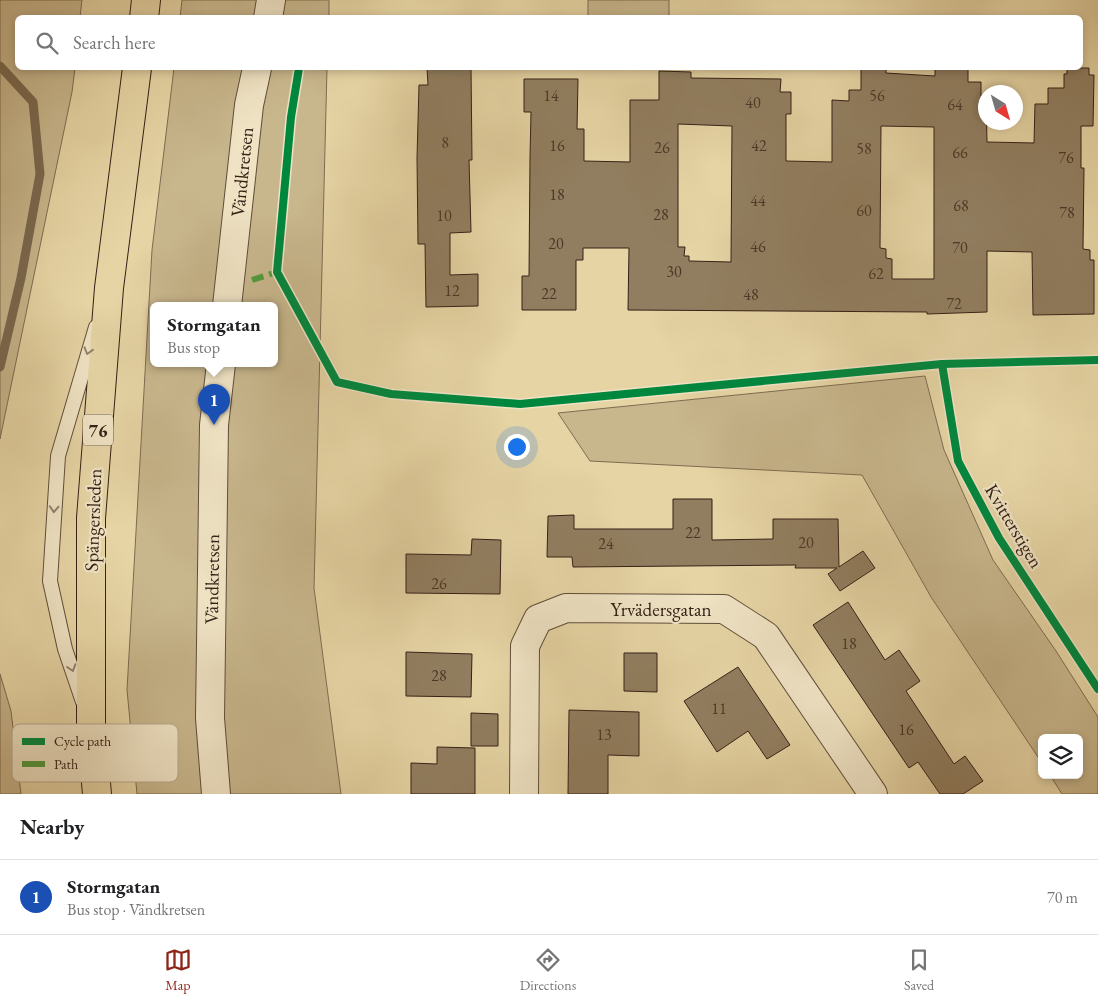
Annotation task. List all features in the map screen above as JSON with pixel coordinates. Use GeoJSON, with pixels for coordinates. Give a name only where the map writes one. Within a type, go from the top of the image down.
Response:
{"type":"FeatureCollection","features":[{"type":"Feature","properties":{"kind":"main road"},"geometry":{"type":"LineString","coordinates":[[144,15],[146,0]]}},
{"type":"Feature","properties":{"kind":"main road","name":"Spängersleden"},"geometry":{"type":"LineString","coordinates":[[91,724],[91,518],[109,288],[137,70]]}},
{"type":"Feature","properties":{"kind":"street"},"geometry":{"type":"LineString","coordinates":[[268,15],[271,0]]}},
{"type":"Feature","properties":{"kind":"street","name":"Vändkretsen"},"geometry":{"type":"LineString","coordinates":[[227,302],[249,105],[257,70]]}},
{"type":"Feature","properties":{"kind":"street","name":"Vändkretsen"},"geometry":{"type":"LineString","coordinates":[[216,794],[210,718],[214,425],[220,367]]}},
{"type":"Feature","properties":{"kind":"street","name":"Yrvädersgatan"},"geometry":{"type":"LineString","coordinates":[[524,794],[524,646],[538,619],[566,608],[724,609],[766,636],[873,794]]}},
{"type":"Feature","properties":{"kind":"lane"},"geometry":{"type":"LineString","coordinates":[[90,724],[65,649],[50,581],[58,456],[109,288]]}},
{"type":"Feature","properties":{"kind":"shaded area"},"geometry":{"type":"Polygon","coordinates":[[[0,0],[82,0],[80,15],[15,15],[15,70],[75,70],[72,92],[0,439],[0,0]]]}},
{"type":"Feature","properties":{"kind":"shaded area"},"geometry":{"type":"Polygon","coordinates":[[[182,0],[329,0],[329,15],[180,15],[182,0]]]}},
{"type":"Feature","properties":{"kind":"shaded area"},"geometry":{"type":"Polygon","coordinates":[[[588,0],[669,0],[669,15],[588,15],[588,0]]]}},
{"type":"Feature","properties":{"kind":"shaded area"},"geometry":{"type":"Polygon","coordinates":[[[174,70],[327,70],[314,588],[341,794],[137,794],[136,782],[178,782],[178,724],[130,724],[127,690],[152,250],[174,70]]]}},
{"type":"Feature","properties":{"kind":"shaded area"},"geometry":{"type":"Polygon","coordinates":[[[925,376],[944,450],[993,560],[1056,651],[1098,717],[1098,794],[1062,794],[1053,779],[1083,779],[1083,734],[1038,734],[1038,757],[931,597],[862,475],[590,461],[558,413],[925,376]]]}},
{"type":"Feature","properties":{"kind":"shaded area"},"geometry":{"type":"Polygon","coordinates":[[[0,674],[11,711],[13,724],[12,782],[20,782],[21,794],[0,794],[0,674]]]}},
{"type":"Feature","properties":{"kind":"building"},"geometry":{"type":"Polygon","coordinates":[[[1089,68],[1089,75],[1094,75],[1093,126],[1081,126],[1081,168],[1084,168],[1083,249],[1090,250],[1090,260],[1094,260],[1094,314],[1033,315],[1032,252],[987,251],[987,312],[927,314],[927,312],[628,310],[629,248],[583,248],[583,260],[576,260],[576,310],[522,310],[522,276],[529,276],[531,112],[524,112],[524,79],[578,79],[577,129],[584,129],[584,161],[630,162],[630,100],[659,100],[659,71],[691,72],[691,78],[781,79],[780,92],[791,92],[791,114],[786,114],[786,161],[832,162],[832,100],[849,101],[849,90],[861,90],[861,70],[886,70],[886,73],[935,76],[935,70],[968,70],[968,82],[981,82],[981,85],[978,85],[978,130],[987,130],[987,142],[1034,143],[1035,104],[1048,104],[1048,88],[1064,88],[1064,74],[1067,74],[1067,70],[1089,68]],[[678,124],[678,247],[685,247],[684,256],[689,256],[689,261],[731,262],[732,126],[678,124]],[[881,126],[880,248],[886,249],[886,258],[892,259],[892,279],[934,279],[934,127],[881,126]]]}},
{"type":"Feature","properties":{"kind":"building"},"geometry":{"type":"Polygon","coordinates":[[[427,70],[471,70],[472,160],[469,160],[471,232],[450,233],[450,275],[478,274],[478,306],[426,307],[425,244],[418,244],[417,158],[419,85],[428,85],[427,70]]]}},
{"type":"Feature","properties":{"kind":"building"},"geometry":{"type":"Polygon","coordinates":[[[673,499],[712,499],[712,540],[773,539],[773,519],[838,519],[839,567],[863,551],[875,568],[840,591],[828,574],[837,568],[795,568],[796,565],[573,567],[572,557],[547,557],[548,516],[574,515],[574,529],[673,529],[673,499]]]}},
{"type":"Feature","properties":{"kind":"building"},"geometry":{"type":"Polygon","coordinates":[[[472,539],[501,540],[500,594],[406,593],[406,554],[471,555],[472,539]]]}},
{"type":"Feature","properties":{"kind":"building"},"geometry":{"type":"Polygon","coordinates":[[[848,602],[885,660],[899,650],[920,681],[906,691],[954,764],[965,756],[983,781],[963,794],[940,794],[918,762],[909,768],[813,625],[848,602]]]}},
{"type":"Feature","properties":{"kind":"building"},"geometry":{"type":"Polygon","coordinates":[[[406,652],[472,654],[471,697],[406,696],[406,652]]]}},
{"type":"Feature","properties":{"kind":"building"},"geometry":{"type":"Polygon","coordinates":[[[624,653],[657,653],[657,692],[624,691],[624,653]]]}},
{"type":"Feature","properties":{"kind":"building"},"geometry":{"type":"Polygon","coordinates":[[[738,667],[790,745],[767,759],[748,731],[717,752],[684,701],[738,667]]]}},
{"type":"Feature","properties":{"kind":"building"},"geometry":{"type":"Polygon","coordinates":[[[569,710],[639,712],[639,756],[608,755],[608,794],[568,794],[569,710]]]}},
{"type":"Feature","properties":{"kind":"building"},"geometry":{"type":"Polygon","coordinates":[[[471,713],[498,714],[498,746],[471,746],[471,713]]]}},
{"type":"Feature","properties":{"kind":"building"},"geometry":{"type":"Polygon","coordinates":[[[437,747],[475,748],[475,794],[411,794],[411,763],[437,764],[437,747]]]}},
{"type":"Feature","properties":{"kind":"waterway"},"geometry":{"type":"LineString","coordinates":[[0,66],[33,102],[40,174],[21,278],[0,367]]}},
{"type":"Feature","properties":{"kind":"marked path"},"geometry":{"type":"LineString","coordinates":[[252,280],[277,272]]}},
{"type":"Feature","properties":{"kind":"cycle path"},"geometry":{"type":"LineString","coordinates":[[299,70],[291,117],[277,272],[337,382],[391,394],[520,404],[942,364],[1098,360]]}},
{"type":"Feature","properties":{"kind":"cycle path","name":"Kvitterstigen"},"geometry":{"type":"LineString","coordinates":[[942,364],[958,461],[999,538],[1098,689]]}},
{"type":"Feature","properties":{"kind":"place","name":"Stormgatan"},"geometry":{"type":"Point","coordinates":[214,425]}}]}
